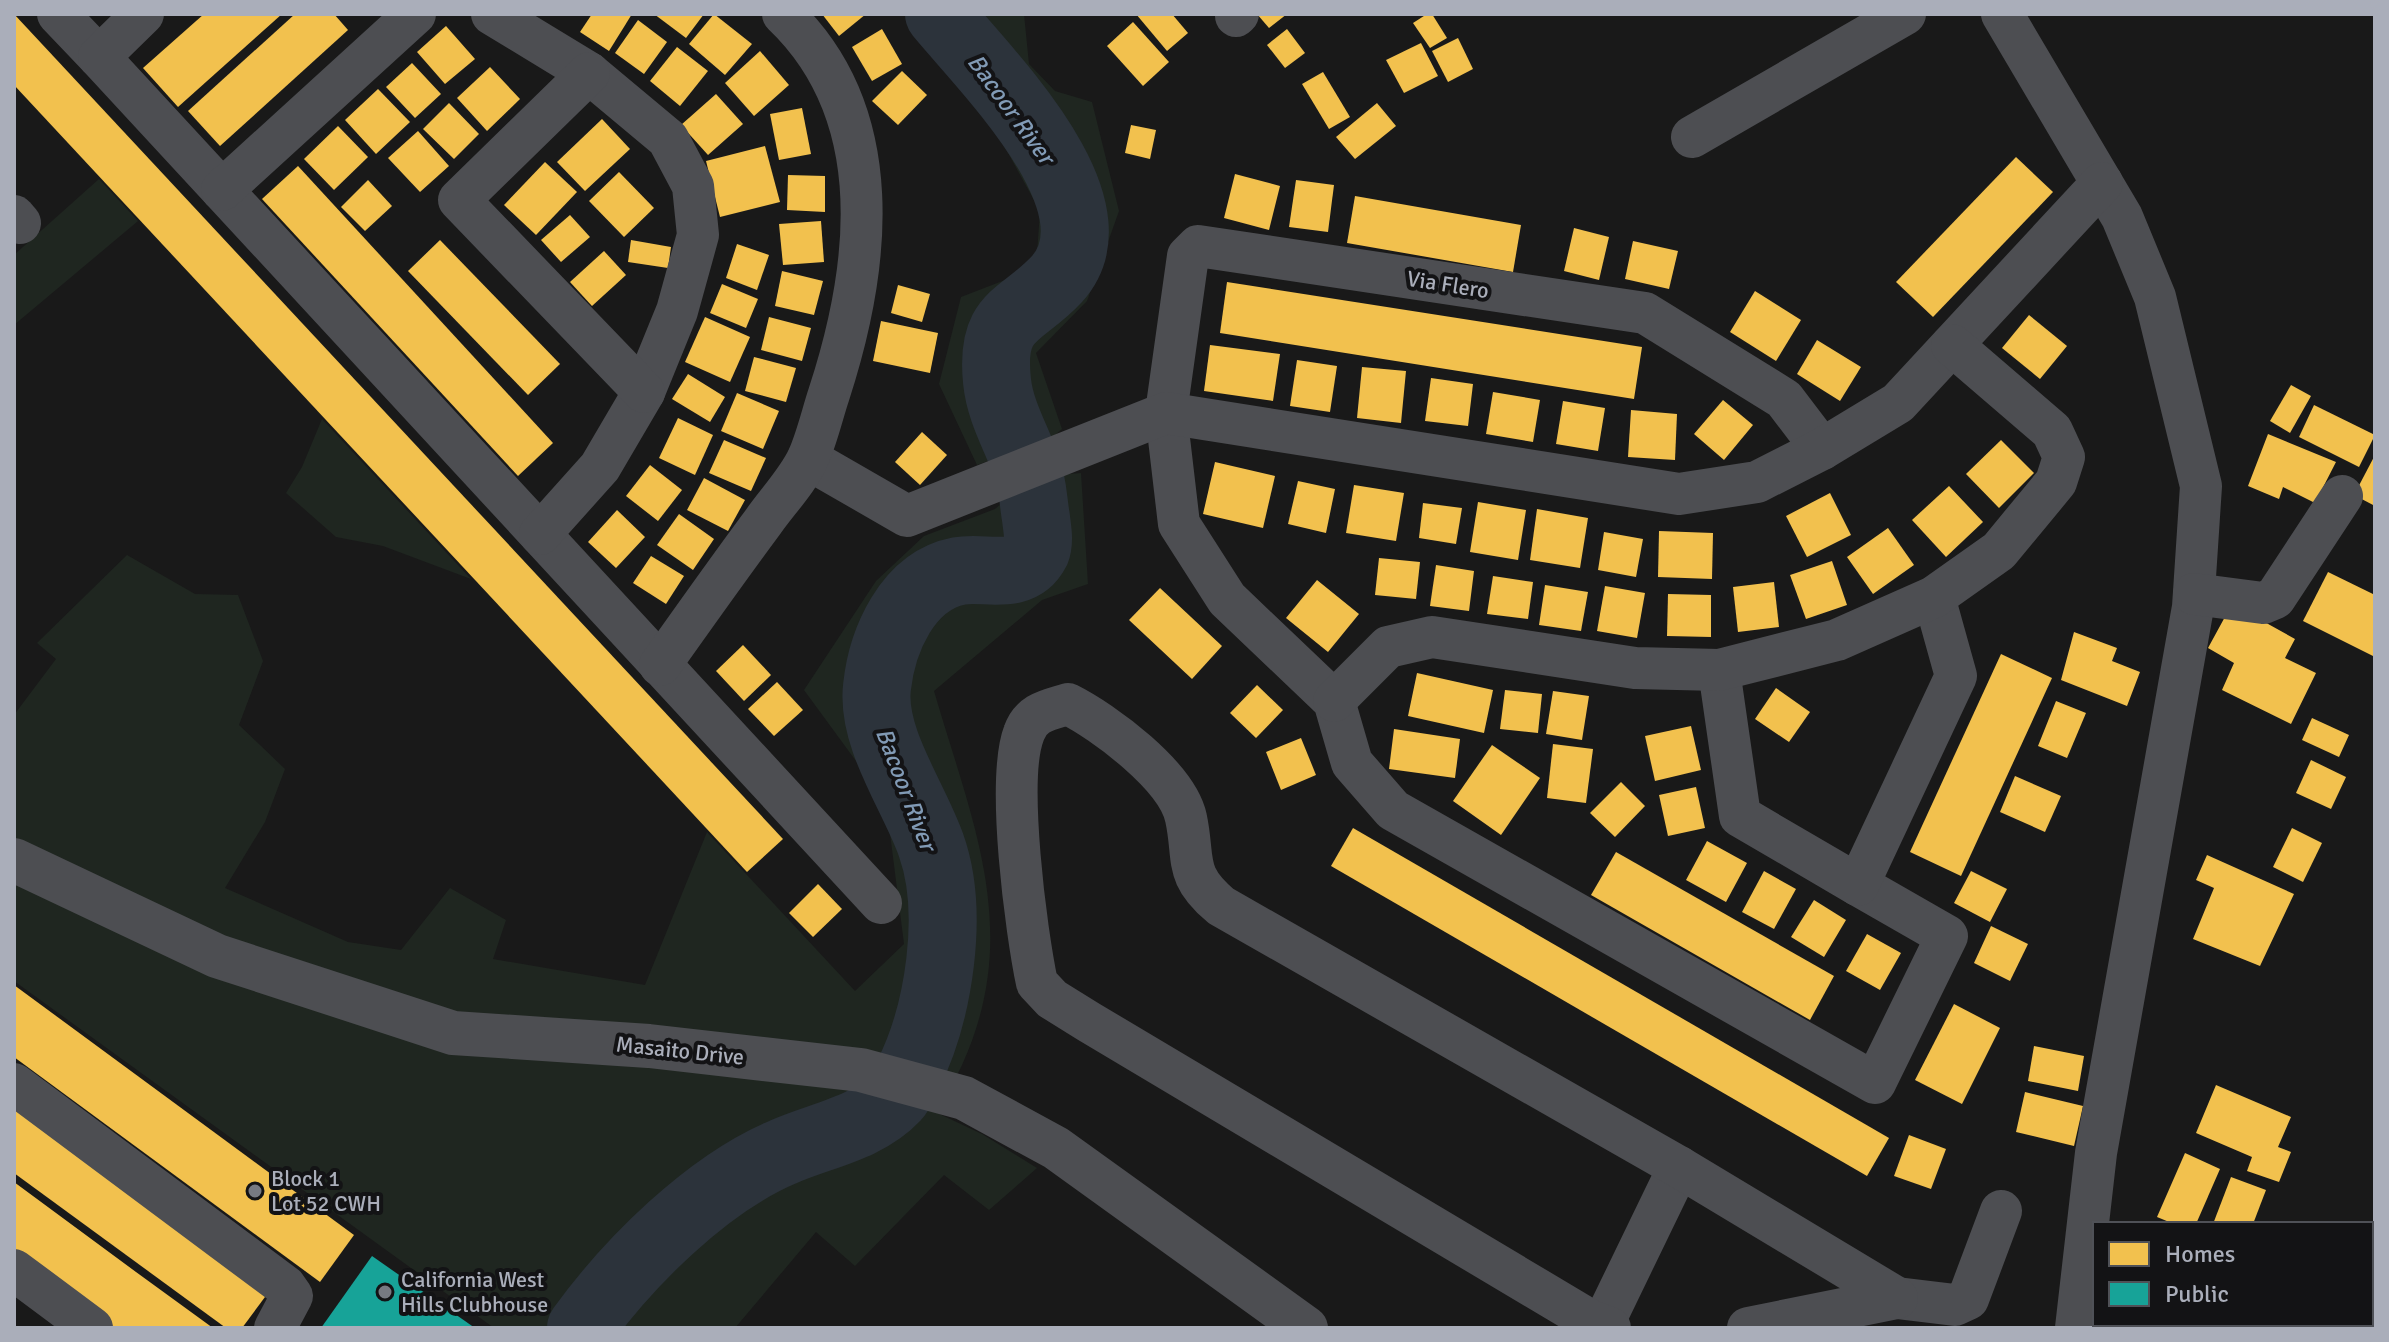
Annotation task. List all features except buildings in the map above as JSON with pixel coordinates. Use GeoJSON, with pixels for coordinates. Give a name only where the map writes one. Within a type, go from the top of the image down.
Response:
{"type":"FeatureCollection","features":[{"type":"Feature","properties":{"kind":"street"},"geometry":{"type":"LineString","coordinates":[[58,14],[881,903]]}},
{"type":"Feature","properties":{"kind":"street"},"geometry":{"type":"LineString","coordinates":[[99,57],[143,14]]}},
{"type":"Feature","properties":{"kind":"street"},"geometry":{"type":"LineString","coordinates":[[222,190],[415,14]]}},
{"type":"Feature","properties":{"kind":"street"},"geometry":{"type":"LineString","coordinates":[[492,14],[589,73],[668,139],[693,186],[698,235],[677,311],[644,392],[600,467],[540,534]]}},
{"type":"Feature","properties":{"kind":"street"},"geometry":{"type":"LineString","coordinates":[[660,665],[808,459],[844,348],[862,242],[863,191],[853,135],[833,84],[804,34],[783,14]]}},
{"type":"Feature","properties":{"kind":"street"},"geometry":{"type":"LineString","coordinates":[[1692,137],[1905,14]]}},
{"type":"Feature","properties":{"kind":"street"},"geometry":{"type":"LineString","coordinates":[[2002,14],[2122,217],[2155,297],[2201,486],[2194,594],[2096,1153],[2076,1328]]}},
{"type":"Feature","properties":{"kind":"street"},"geometry":{"type":"LineString","coordinates":[[589,73],[459,200],[644,392]]}},
{"type":"Feature","properties":{"kind":"street"},"geometry":{"type":"LineString","coordinates":[[808,459],[907,516],[1166,413],[1679,494],[1757,482],[1822,449],[1898,403],[2102,183]]}},
{"type":"Feature","properties":{"kind":"street","name":"Via Flero"},"geometry":{"type":"LineString","coordinates":[[1166,413],[1188,256],[1198,246],[1645,313],[1784,399],[1822,449]]}},
{"type":"Feature","properties":{"kind":"street"},"geometry":{"type":"LineString","coordinates":[[1334,701],[1388,647],[1432,637],[1635,668],[1719,670],[1837,640],[1934,597],[1999,551],[2056,482],[2064,457],[2052,431],[1952,345]]}},
{"type":"Feature","properties":{"kind":"street"},"geometry":{"type":"LineString","coordinates":[[1166,413],[1179,524],[1227,599],[1334,701],[1352,763],[1393,810],[1875,1083],[1947,936],[1740,816],[1719,670]]}},
{"type":"Feature","properties":{"kind":"street"},"geometry":{"type":"LineString","coordinates":[[2194,594],[2263,603],[2275,598],[2342,496]]}},
{"type":"Feature","properties":{"kind":"street"},"geometry":{"type":"LineString","coordinates":[[1858,885],[1956,676],[1934,597]]}},
{"type":"Feature","properties":{"kind":"street"},"geometry":{"type":"LineString","coordinates":[[1679,1167],[1598,1326],[1052,999],[1037,983],[1015,776],[1024,731],[1036,714],[1068,704],[1091,716],[1162,777],[1186,815],[1189,859],[1201,890],[1221,906],[1679,1167],[1897,1298]]}},
{"type":"Feature","properties":{"kind":"street","name":"Masaito Drive"},"geometry":{"type":"LineString","coordinates":[[14,860],[217,956],[453,1033],[649,1046],[861,1070],[964,1098],[1056,1148],[1306,1328]]}},
{"type":"Feature","properties":{"kind":"street"},"geometry":{"type":"LineString","coordinates":[[14,1084],[285,1286],[292,1296],[275,1328]]}},
{"type":"Feature","properties":{"kind":"street"},"geometry":{"type":"LineString","coordinates":[[1748,1328],[1897,1298],[1955,1305],[1968,1299],[2001,1211]]}},
{"type":"Feature","properties":{"kind":"street"},"geometry":{"type":"LineString","coordinates":[[14,1270],[48,1312],[92,1328]]}},
{"type":"Feature","properties":{"kind":"shaded area"},"geometry":{"type":"Polygon","coordinates":[[[911,14],[1024,14],[1029,64],[1055,91],[1092,102],[1119,211],[1087,301],[1036,353],[1062,429],[1053,437],[977,465],[939,384],[961,297],[1036,268],[1040,211],[981,104],[935,57],[911,14]]]}},
{"type":"Feature","properties":{"kind":"shaded area"},"geometry":{"type":"Polygon","coordinates":[[[99,179],[138,221],[14,325],[14,255],[99,179]]]}},
{"type":"Feature","properties":{"kind":"shaded area"},"geometry":{"type":"Polygon","coordinates":[[[322,419],[471,579],[383,546],[336,537],[286,493],[302,467],[322,419]]]}},
{"type":"Feature","properties":{"kind":"shaded area"},"geometry":{"type":"Polygon","coordinates":[[[1081,473],[1088,584],[1042,600],[934,691],[976,832],[990,922],[989,968],[980,1016],[962,1065],[933,1111],[982,1134],[1037,1168],[989,1210],[944,1175],[855,1266],[816,1232],[735,1328],[494,1328],[14,981],[14,715],[56,659],[37,643],[127,555],[195,594],[238,595],[263,661],[239,725],[285,769],[265,822],[225,888],[348,942],[401,950],[450,888],[506,920],[493,959],[645,985],[707,832],[855,991],[904,944],[886,802],[804,690],[876,581],[924,536],[995,509],[1004,501],[1068,474],[1081,473]]]}},
{"type":"Feature","properties":{"kind":"waterway","name":"Bacoor River"},"geometry":{"type":"LineString","coordinates":[[581,1328],[622,1277],[698,1204],[754,1166],[857,1124],[884,1108],[903,1087],[928,1022],[940,962],[942,900],[931,845],[895,767],[881,726],[877,706],[880,669],[891,633],[900,616],[925,587],[959,571],[1011,570],[1029,561],[1036,551],[1038,534],[1031,480],[1009,425],[997,381],[998,342],[1011,319],[1057,279],[1073,249],[1073,214],[1061,177],[1040,139],[986,68],[939,14]]}},
{"type":"Feature","properties":{"kind":"place","name":"Block 1 Lot 52 CWH"},"geometry":{"type":"Point","coordinates":[255,1191]}},
{"type":"Feature","properties":{"kind":"place","name":"California West Hills Clubhouse"},"geometry":{"type":"Point","coordinates":[385,1292]}}]}
